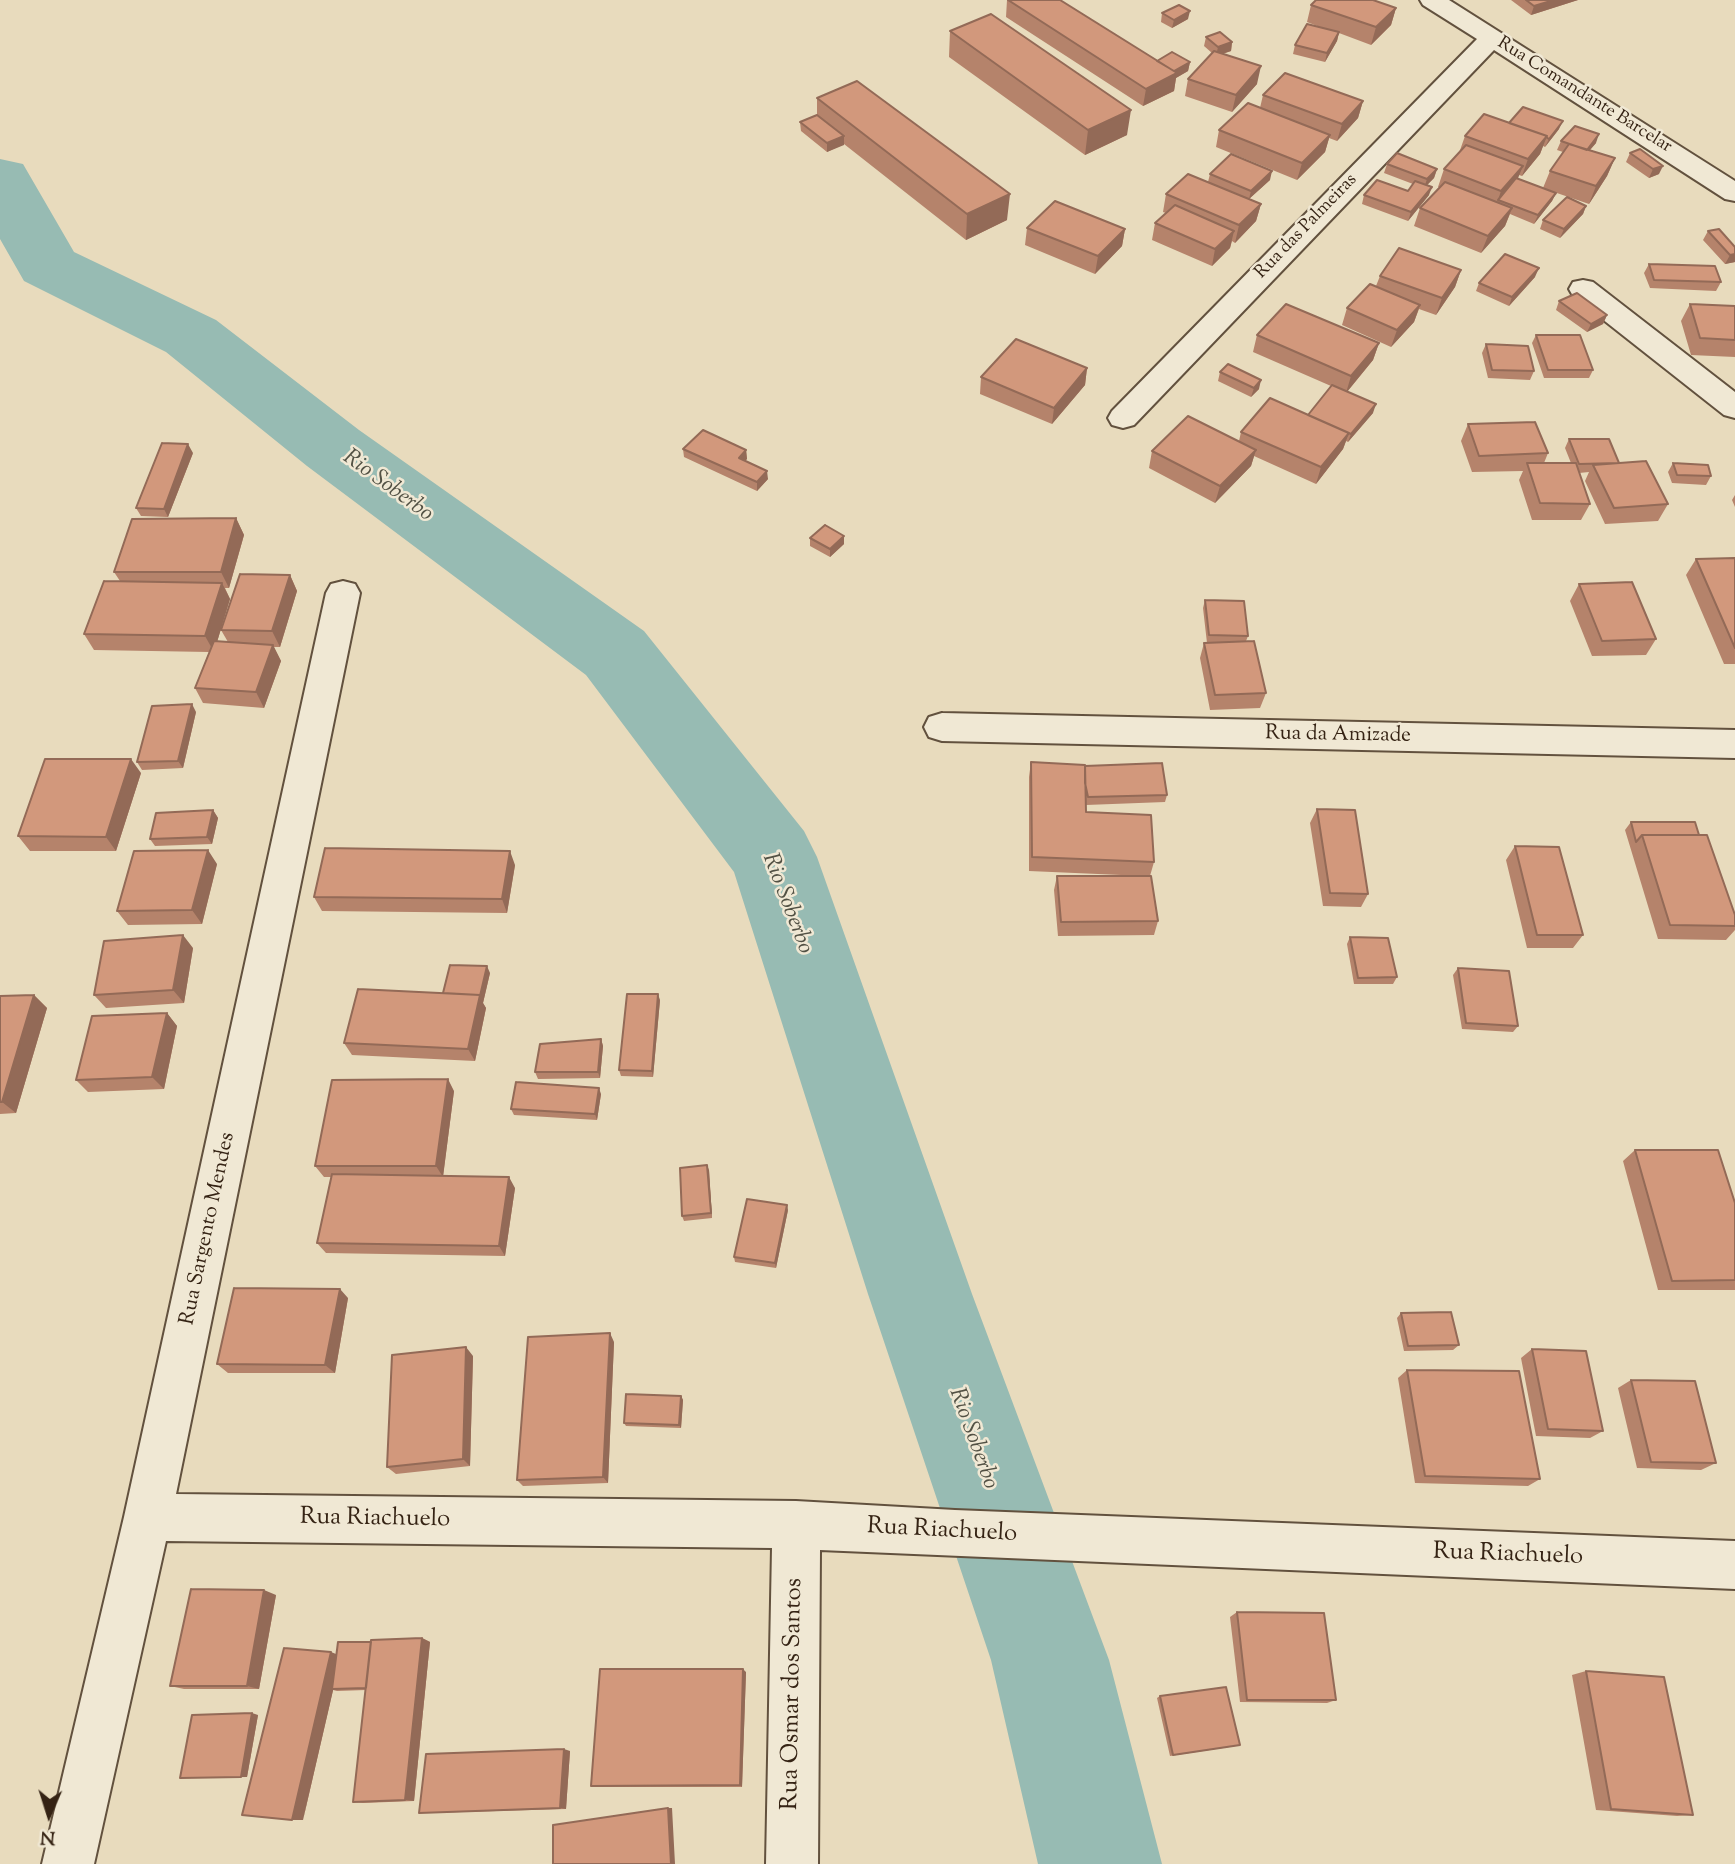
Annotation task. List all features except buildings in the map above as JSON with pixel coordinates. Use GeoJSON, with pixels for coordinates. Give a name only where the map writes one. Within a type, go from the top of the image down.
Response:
{"type":"FeatureCollection","features":[{"type":"Feature","properties":{"kind":"street","name":"Rua Comandante Barcelar"},"geometry":{"type":"LineString","coordinates":[[1432,0],[1735,192]]}},
{"type":"Feature","properties":{"kind":"street","name":"Rua das Palmeiras"},"geometry":{"type":"LineString","coordinates":[[1123,418],[1467,61],[1493,38]]}},
{"type":"Feature","properties":{"kind":"street"},"geometry":{"type":"LineString","coordinates":[[1583,289],[1735,408]]}},
{"type":"Feature","properties":{"kind":"street","name":"Rua Sargento Mendes"},"geometry":{"type":"LineString","coordinates":[[68,1864],[148,1517],[343,593]]}},
{"type":"Feature","properties":{"kind":"street","name":"Rua da Amizade"},"geometry":{"type":"LineString","coordinates":[[942,727],[1735,744]]}},
{"type":"Feature","properties":{"kind":"street","name":"Rua Riachuelo"},"geometry":{"type":"LineString","coordinates":[[148,1517],[796,1525],[955,1534],[1735,1565]]}},
{"type":"Feature","properties":{"kind":"street","name":"Rua Osmar dos Santos"},"geometry":{"type":"LineString","coordinates":[[792,1864],[796,1525]]}},
{"type":"Feature","properties":{"kind":"waterway","name":"Rio Soberbo"},"geometry":{"type":"LineString","coordinates":[[0,178],[48,266],[191,336],[333,448],[615,653],[773,857],[920,1294],[1050,1660],[1100,1864]]}}]}
